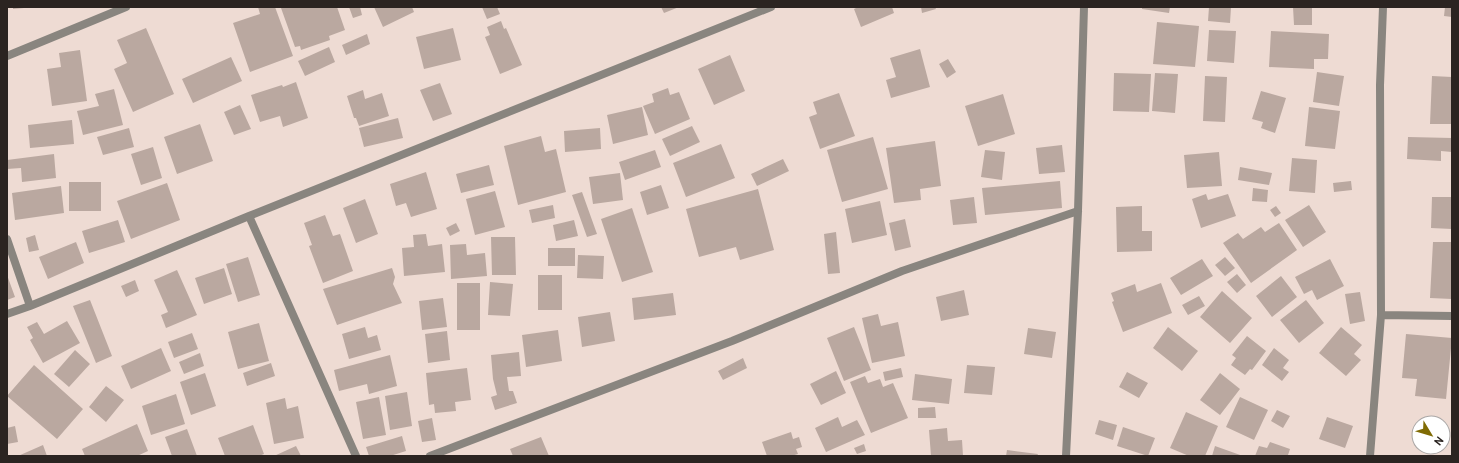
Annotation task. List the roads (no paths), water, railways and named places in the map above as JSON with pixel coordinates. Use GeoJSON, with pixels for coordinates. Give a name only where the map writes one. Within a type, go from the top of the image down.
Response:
{"type":"FeatureCollection","features":[{"type":"Feature","properties":{"kind":"street"},"geometry":{"type":"LineString","coordinates":[[7,56],[126,7]]}},
{"type":"Feature","properties":{"kind":"street"},"geometry":{"type":"LineString","coordinates":[[7,314],[771,7]]}},
{"type":"Feature","properties":{"kind":"street"},"geometry":{"type":"LineString","coordinates":[[1066,456],[1078,211],[1084,7]]}},
{"type":"Feature","properties":{"kind":"street"},"geometry":{"type":"LineString","coordinates":[[1370,456],[1381,315],[1380,84],[1384,7]]}},
{"type":"Feature","properties":{"kind":"street"},"geometry":{"type":"LineString","coordinates":[[430,456],[732,341],[902,271],[1078,211]]}},
{"type":"Feature","properties":{"kind":"street"},"geometry":{"type":"LineString","coordinates":[[249,216],[356,456]]}},
{"type":"Feature","properties":{"kind":"street"},"geometry":{"type":"LineString","coordinates":[[7,239],[30,306]]}},
{"type":"Feature","properties":{"kind":"street"},"geometry":{"type":"LineString","coordinates":[[1381,315],[1452,316]]}}]}
